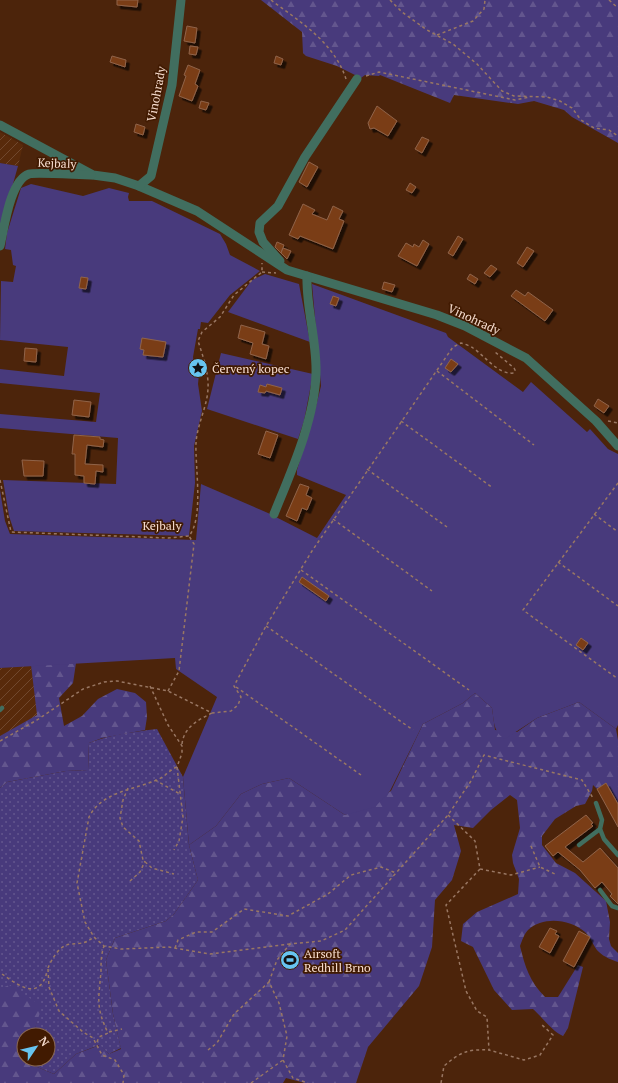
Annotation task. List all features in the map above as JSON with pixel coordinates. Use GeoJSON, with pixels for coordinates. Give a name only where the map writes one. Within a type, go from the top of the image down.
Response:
{"type":"FeatureCollection","features":[{"type":"Feature","properties":{"kind":"street","name":"Vinohrady"},"geometry":{"type":"LineString","coordinates":[[139,186],[151,176],[172,85],[181,0]]}},
{"type":"Feature","properties":{"kind":"street"},"geometry":{"type":"LineString","coordinates":[[287,270],[263,242],[259,232],[260,224],[278,206],[305,157],[357,79]]}},
{"type":"Feature","properties":{"kind":"street","name":"Vinohrady"},"geometry":{"type":"LineString","coordinates":[[0,125],[93,175],[115,178],[139,186],[197,211],[287,270],[437,315],[465,326],[526,358],[596,421],[618,446]]}},
{"type":"Feature","properties":{"kind":"street","name":"Kejbaly"},"geometry":{"type":"LineString","coordinates":[[0,246],[8,212],[20,180],[30,174],[93,175]]}},
{"type":"Feature","properties":{"kind":"street"},"geometry":{"type":"LineString","coordinates":[[274,514],[292,472],[308,419],[316,373],[307,290],[307,276]]}},
{"type":"Feature","properties":{"kind":"lane"},"geometry":{"type":"LineString","coordinates":[[596,803],[602,820],[600,829],[604,839],[618,855]]}},
{"type":"Feature","properties":{"kind":"lane"},"geometry":{"type":"LineString","coordinates":[[579,846],[600,829]]}},
{"type":"Feature","properties":{"kind":"lane"},"geometry":{"type":"LineString","coordinates":[[600,890],[612,906],[618,908]]}},
{"type":"Feature","properties":{"kind":"path"},"geometry":{"type":"LineString","coordinates":[[271,0],[318,35],[336,58],[350,90]]}},
{"type":"Feature","properties":{"kind":"path"},"geometry":{"type":"LineString","coordinates":[[390,0],[402,12],[453,44],[502,91],[514,96],[534,96],[560,101],[572,108],[581,120],[594,128],[609,130],[618,136]]}},
{"type":"Feature","properties":{"kind":"path"},"geometry":{"type":"LineString","coordinates":[[437,35],[473,21],[484,10],[485,0]]}},
{"type":"Feature","properties":{"kind":"path"},"geometry":{"type":"LineString","coordinates":[[608,0],[618,8]]}},
{"type":"Feature","properties":{"kind":"path"},"geometry":{"type":"LineString","coordinates":[[357,79],[379,72],[515,100],[534,96]]}},
{"type":"Feature","properties":{"kind":"path","name":"Kejbaly"},"geometry":{"type":"LineString","coordinates":[[0,480],[11,532],[176,538],[189,536],[194,530],[196,522],[196,442],[208,390],[208,378],[198,341],[202,332],[220,316],[234,295],[262,272],[263,254]]}},
{"type":"Feature","properties":{"kind":"path"},"geometry":{"type":"LineString","coordinates":[[234,686],[266,626],[333,519],[453,347],[462,343],[473,348],[500,370],[510,373],[514,372],[515,370],[510,365]]}},
{"type":"Feature","properties":{"kind":"path"},"geometry":{"type":"LineString","coordinates":[[437,371],[534,445]]}},
{"type":"Feature","properties":{"kind":"path"},"geometry":{"type":"LineString","coordinates":[[401,420],[492,488]]}},
{"type":"Feature","properties":{"kind":"path"},"geometry":{"type":"LineString","coordinates":[[612,421],[618,423]]}},
{"type":"Feature","properties":{"kind":"path"},"geometry":{"type":"LineString","coordinates":[[367,469],[447,527]]}},
{"type":"Feature","properties":{"kind":"path"},"geometry":{"type":"LineString","coordinates":[[618,483],[523,610],[618,679]]}},
{"type":"Feature","properties":{"kind":"path"},"geometry":{"type":"LineString","coordinates":[[594,514],[618,532]]}},
{"type":"Feature","properties":{"kind":"path"},"geometry":{"type":"LineString","coordinates":[[333,519],[432,590]]}},
{"type":"Feature","properties":{"kind":"path"},"geometry":{"type":"LineString","coordinates":[[168,690],[179,671],[194,544],[189,536]]}},
{"type":"Feature","properties":{"kind":"path"},"geometry":{"type":"LineString","coordinates":[[558,562],[618,606]]}},
{"type":"Feature","properties":{"kind":"path"},"geometry":{"type":"LineString","coordinates":[[301,570],[469,690]]}},
{"type":"Feature","properties":{"kind":"path"},"geometry":{"type":"LineString","coordinates":[[266,626],[413,730]]}},
{"type":"Feature","properties":{"kind":"path"},"geometry":{"type":"LineString","coordinates":[[0,741],[37,720],[83,689],[104,682],[117,681],[150,686],[161,691],[168,690],[212,713]]}},
{"type":"Feature","properties":{"kind":"path"},"geometry":{"type":"LineString","coordinates":[[150,686],[168,725],[182,746]]}},
{"type":"Feature","properties":{"kind":"path"},"geometry":{"type":"LineString","coordinates":[[174,850],[179,841],[184,817],[177,767],[182,753],[185,733],[190,727],[212,713],[231,711],[238,705],[241,697],[234,686]]}},
{"type":"Feature","properties":{"kind":"path"},"geometry":{"type":"LineString","coordinates":[[234,686],[361,775]]}},
{"type":"Feature","properties":{"kind":"path"},"geometry":{"type":"LineString","coordinates":[[177,767],[155,780],[128,788],[93,809],[89,817],[77,883],[85,922],[94,937],[104,946],[121,949],[175,948],[210,954],[321,941],[345,930],[448,814],[471,782],[484,755],[582,780],[596,803]]}},
{"type":"Feature","properties":{"kind":"path"},"geometry":{"type":"LineString","coordinates":[[155,780],[180,794]]}},
{"type":"Feature","properties":{"kind":"path"},"geometry":{"type":"LineString","coordinates":[[128,788],[123,800],[120,818],[123,828],[139,841],[145,861],[152,868],[174,874]]}},
{"type":"Feature","properties":{"kind":"path"},"geometry":{"type":"LineString","coordinates":[[448,814],[475,841],[480,869]]}},
{"type":"Feature","properties":{"kind":"path"},"geometry":{"type":"LineString","coordinates":[[531,846],[540,867]]}},
{"type":"Feature","properties":{"kind":"path"},"geometry":{"type":"LineString","coordinates":[[130,881],[140,872],[145,861]]}},
{"type":"Feature","properties":{"kind":"path"},"geometry":{"type":"LineString","coordinates":[[175,948],[178,940],[196,932],[212,932],[244,909],[288,916],[328,894],[351,875],[381,867],[396,873]]}},
{"type":"Feature","properties":{"kind":"path"},"geometry":{"type":"LineString","coordinates":[[480,869],[511,875],[540,867],[555,874]]}},
{"type":"Feature","properties":{"kind":"path"},"geometry":{"type":"LineString","coordinates":[[480,869],[446,905],[466,991],[477,1011],[486,1017],[489,1050]]}},
{"type":"Feature","properties":{"kind":"path"},"geometry":{"type":"LineString","coordinates":[[2,974],[28,990],[35,988],[46,977],[54,954],[70,944],[79,945],[94,937]]}},
{"type":"Feature","properties":{"kind":"path"},"geometry":{"type":"LineString","coordinates":[[208,1050],[218,1043],[234,1014],[269,982],[277,960],[290,944]]}},
{"type":"Feature","properties":{"kind":"path"},"geometry":{"type":"LineString","coordinates":[[104,946],[100,959],[101,970],[98,1004],[100,1015],[108,1033]]}},
{"type":"Feature","properties":{"kind":"path"},"geometry":{"type":"LineString","coordinates":[[48,969],[49,987],[59,1011],[97,1043],[102,1054],[115,1060],[124,1075],[122,1083]]}},
{"type":"Feature","properties":{"kind":"path"},"geometry":{"type":"LineString","coordinates":[[269,982],[279,1003],[287,1036],[283,1060],[293,1078],[308,1083]]}},
{"type":"Feature","properties":{"kind":"path"},"geometry":{"type":"LineString","coordinates":[[442,1083],[444,1066],[458,1054],[475,1049],[489,1050],[524,1060],[540,1055],[553,1035],[541,1024]]}},
{"type":"Feature","properties":{"kind":"path"},"geometry":{"type":"LineString","coordinates":[[97,1043],[98,1039],[108,1033],[122,1029]]}},
{"type":"Feature","properties":{"kind":"path"},"geometry":{"type":"LineString","coordinates":[[251,1083],[283,1060]]}},
{"type":"Feature","properties":{"kind":"shaded area"},"geometry":{"type":"Polygon","coordinates":[[[0,132],[23,145],[18,166],[0,163],[0,132]]]}},
{"type":"Feature","properties":{"kind":"shaded area"},"geometry":{"type":"Polygon","coordinates":[[[31,665],[38,715],[0,736],[0,668],[31,665]]]}},
{"type":"Feature","properties":{"kind":"green space"},"geometry":{"type":"Polygon","coordinates":[[[261,0],[618,0],[618,143],[572,117],[564,110],[534,101],[518,104],[454,95],[450,103],[380,75],[365,75],[361,78],[337,66],[306,56],[303,53],[302,32],[261,0]]]}},
{"type":"Feature","properties":{"kind":"green space"},"geometry":{"type":"Polygon","coordinates":[[[0,163],[18,166],[0,230],[0,163]]]}},
{"type":"Feature","properties":{"kind":"green space"},"geometry":{"type":"Polygon","coordinates":[[[31,184],[83,196],[109,188],[129,193],[129,201],[152,201],[220,234],[230,255],[260,271],[230,295],[208,323],[201,322],[200,329],[198,329],[193,357],[197,374],[199,374],[198,384],[202,411],[194,446],[195,483],[189,536],[14,531],[9,516],[3,480],[116,484],[118,438],[0,428],[0,414],[96,422],[100,393],[0,383],[0,369],[64,376],[68,347],[0,340],[1,281],[13,282],[16,266],[13,265],[11,250],[5,249],[7,233],[21,188],[31,184]]]}},
{"type":"Feature","properties":{"kind":"green space"},"geometry":{"type":"Polygon","coordinates":[[[265,274],[299,284],[310,342],[228,312],[252,280],[265,274]]]}},
{"type":"Feature","properties":{"kind":"green space"},"geometry":{"type":"Polygon","coordinates":[[[312,284],[446,333],[448,337],[523,392],[531,382],[587,432],[590,429],[608,449],[618,454],[618,725],[616,729],[579,702],[537,718],[505,739],[496,730],[492,708],[475,693],[463,703],[423,724],[390,791],[375,807],[345,815],[289,778],[262,784],[241,794],[216,826],[189,845],[183,777],[217,697],[176,669],[175,658],[0,668],[0,490],[5,521],[10,534],[196,540],[201,484],[268,513],[317,538],[346,495],[297,475],[297,470],[321,386],[312,284]]]}},
{"type":"Feature","properties":{"kind":"green space"},"geometry":{"type":"Polygon","coordinates":[[[221,353],[313,374],[304,421],[298,439],[207,409],[221,353]]]}},
{"type":"Feature","properties":{"kind":"green space"},"geometry":{"type":"Polygon","coordinates":[[[76,663],[73,683],[59,698],[64,726],[82,716],[98,699],[117,689],[135,693],[146,702],[147,717],[145,730],[102,738],[89,743],[88,770],[66,771],[7,782],[0,788],[0,736],[37,715],[31,665],[76,663]]]}},
{"type":"Feature","properties":{"kind":"green space"},"geometry":{"type":"Polygon","coordinates":[[[475,693],[492,708],[495,730],[517,732],[537,718],[579,702],[616,729],[618,740],[618,804],[606,783],[597,789],[593,785],[592,791],[585,804],[576,806],[555,819],[542,836],[542,845],[556,863],[575,873],[606,901],[610,922],[609,939],[611,946],[618,953],[618,962],[599,952],[585,932],[572,924],[564,922],[549,921],[534,926],[528,930],[520,946],[529,974],[535,986],[545,997],[558,997],[578,965],[583,967],[568,1028],[563,1036],[551,1028],[533,1009],[512,1010],[494,990],[473,947],[461,941],[463,924],[477,912],[518,894],[519,879],[513,863],[512,855],[520,828],[517,800],[510,795],[491,810],[473,828],[454,825],[461,851],[452,880],[435,900],[432,947],[419,986],[368,1047],[356,1083],[305,1083],[286,1078],[283,1083],[0,1083],[0,989],[9,985],[42,1006],[35,1027],[16,1027],[16,1067],[37,1067],[54,1074],[76,1054],[100,1045],[109,1054],[121,1049],[113,1014],[106,960],[115,938],[166,921],[174,914],[198,880],[189,845],[216,826],[241,794],[262,784],[289,778],[345,815],[391,791],[423,724],[463,703],[475,693]]]}},
{"type":"Feature","properties":{"kind":"green space"},"geometry":{"type":"Polygon","coordinates":[[[157,729],[183,777],[189,845],[198,880],[174,914],[166,921],[115,938],[106,960],[113,1014],[121,1048],[109,1054],[99,1045],[76,1054],[54,1074],[37,1067],[56,1067],[56,1027],[35,1027],[41,1006],[0,989],[0,788],[7,782],[66,771],[88,770],[89,743],[114,735],[157,729]]]}},
{"type":"Feature","properties":{"kind":"building"},"geometry":{"type":"Polygon","coordinates":[[[117,0],[138,0],[137,7],[117,5],[117,0]]]}},
{"type":"Feature","properties":{"kind":"building"},"geometry":{"type":"Polygon","coordinates":[[[187,26],[197,28],[195,43],[184,41],[187,26]]]}},
{"type":"Feature","properties":{"kind":"building"},"geometry":{"type":"Polygon","coordinates":[[[190,46],[198,47],[196,55],[189,54],[190,46]]]}},
{"type":"Feature","properties":{"kind":"building"},"geometry":{"type":"Polygon","coordinates":[[[112,56],[126,60],[125,67],[110,62],[112,56]]]}},
{"type":"Feature","properties":{"kind":"building"},"geometry":{"type":"Polygon","coordinates":[[[276,56],[283,59],[281,65],[274,63],[276,56]]]}},
{"type":"Feature","properties":{"kind":"building"},"geometry":{"type":"Polygon","coordinates":[[[188,65],[200,70],[195,84],[198,86],[192,101],[179,96],[188,65]]]}},
{"type":"Feature","properties":{"kind":"building"},"geometry":{"type":"Polygon","coordinates":[[[201,101],[209,103],[206,110],[199,108],[201,101]]]}},
{"type":"Feature","properties":{"kind":"building"},"geometry":{"type":"Polygon","coordinates":[[[377,106],[397,121],[388,136],[374,128],[370,129],[368,123],[377,106]]]}},
{"type":"Feature","properties":{"kind":"building"},"geometry":{"type":"Polygon","coordinates":[[[136,124],[145,127],[143,135],[134,132],[136,124]]]}},
{"type":"Feature","properties":{"kind":"building"},"geometry":{"type":"Polygon","coordinates":[[[422,137],[429,140],[422,153],[415,149],[422,137]]]}},
{"type":"Feature","properties":{"kind":"building"},"geometry":{"type":"Polygon","coordinates":[[[309,162],[318,167],[307,187],[299,182],[309,162]]]}},
{"type":"Feature","properties":{"kind":"building"},"geometry":{"type":"Polygon","coordinates":[[[410,183],[416,187],[412,193],[406,190],[410,183]]]}},
{"type":"Feature","properties":{"kind":"building"},"geometry":{"type":"Polygon","coordinates":[[[303,204],[315,210],[312,214],[327,220],[333,206],[343,211],[339,219],[344,221],[333,249],[300,236],[298,239],[289,235],[303,204]]]}},
{"type":"Feature","properties":{"kind":"building"},"geometry":{"type":"Polygon","coordinates":[[[458,236],[463,239],[453,256],[448,253],[458,236]]]}},
{"type":"Feature","properties":{"kind":"building"},"geometry":{"type":"Polygon","coordinates":[[[423,240],[429,244],[417,266],[398,256],[406,243],[413,247],[414,244],[419,247],[423,240]]]}},
{"type":"Feature","properties":{"kind":"building"},"geometry":{"type":"Polygon","coordinates":[[[277,242],[284,245],[281,253],[275,247],[277,242]]]}},
{"type":"Feature","properties":{"kind":"building"},"geometry":{"type":"Polygon","coordinates":[[[527,247],[534,251],[523,267],[517,263],[527,247]]]}},
{"type":"Feature","properties":{"kind":"building"},"geometry":{"type":"Polygon","coordinates":[[[283,248],[291,251],[287,259],[281,253],[283,248]]]}},
{"type":"Feature","properties":{"kind":"building"},"geometry":{"type":"Polygon","coordinates":[[[491,265],[497,269],[490,277],[484,273],[491,265]]]}},
{"type":"Feature","properties":{"kind":"building"},"geometry":{"type":"Polygon","coordinates":[[[470,274],[478,279],[475,284],[467,279],[470,274]]]}},
{"type":"Feature","properties":{"kind":"building"},"geometry":{"type":"Polygon","coordinates":[[[81,277],[88,278],[86,289],[79,288],[81,277]]]}},
{"type":"Feature","properties":{"kind":"building"},"geometry":{"type":"Polygon","coordinates":[[[384,282],[395,285],[392,292],[382,289],[384,282]]]}},
{"type":"Feature","properties":{"kind":"building"},"geometry":{"type":"Polygon","coordinates":[[[516,290],[525,296],[528,292],[553,310],[545,321],[511,296],[516,290]]]}},
{"type":"Feature","properties":{"kind":"building"},"geometry":{"type":"Polygon","coordinates":[[[333,296],[339,298],[336,306],[330,304],[333,296]]]}},
{"type":"Feature","properties":{"kind":"building"},"geometry":{"type":"Polygon","coordinates":[[[241,325],[265,332],[262,344],[269,346],[266,359],[250,354],[253,343],[238,338],[241,325]]]}},
{"type":"Feature","properties":{"kind":"building"},"geometry":{"type":"Polygon","coordinates":[[[142,338],[166,342],[163,357],[143,355],[144,350],[140,349],[142,338]]]}},
{"type":"Feature","properties":{"kind":"building"},"geometry":{"type":"Polygon","coordinates":[[[25,348],[37,349],[36,362],[24,361],[25,348]]]}},
{"type":"Feature","properties":{"kind":"building"},"geometry":{"type":"Polygon","coordinates":[[[451,359],[458,364],[451,372],[445,368],[451,359]]]}},
{"type":"Feature","properties":{"kind":"building"},"geometry":{"type":"Polygon","coordinates":[[[267,384],[282,388],[280,395],[266,391],[265,393],[258,392],[260,385],[266,387],[267,384]]]}},
{"type":"Feature","properties":{"kind":"building"},"geometry":{"type":"Polygon","coordinates":[[[598,399],[609,406],[604,413],[594,406],[598,399]]]}},
{"type":"Feature","properties":{"kind":"building"},"geometry":{"type":"Polygon","coordinates":[[[74,400],[91,402],[89,417],[72,415],[74,400]]]}},
{"type":"Feature","properties":{"kind":"building"},"geometry":{"type":"Polygon","coordinates":[[[266,431],[278,435],[270,458],[258,454],[266,431]]]}},
{"type":"Feature","properties":{"kind":"building"},"geometry":{"type":"Polygon","coordinates":[[[74,435],[100,437],[100,439],[104,440],[103,447],[87,445],[85,464],[103,465],[103,472],[96,471],[95,484],[84,483],[84,476],[75,475],[75,454],[72,454],[74,435]]]}},
{"type":"Feature","properties":{"kind":"building"},"geometry":{"type":"Polygon","coordinates":[[[22,460],[44,461],[43,476],[24,476],[22,460]]]}},
{"type":"Feature","properties":{"kind":"building"},"geometry":{"type":"Polygon","coordinates":[[[300,484],[309,487],[306,495],[312,498],[307,510],[302,508],[297,521],[286,516],[300,484]]]}},
{"type":"Feature","properties":{"kind":"building"},"geometry":{"type":"Polygon","coordinates":[[[302,577],[329,596],[326,601],[299,582],[302,577]]]}},
{"type":"Feature","properties":{"kind":"building"},"geometry":{"type":"Polygon","coordinates":[[[581,638],[588,643],[583,650],[576,645],[581,638]]]}},
{"type":"Feature","properties":{"kind":"building"},"geometry":{"type":"Polygon","coordinates":[[[606,783],[618,804],[618,827],[597,789],[606,783]]]}},
{"type":"Feature","properties":{"kind":"building"},"geometry":{"type":"Polygon","coordinates":[[[586,815],[593,823],[591,824],[593,826],[565,847],[583,862],[600,848],[618,868],[618,904],[610,896],[612,894],[602,882],[595,888],[580,870],[558,852],[553,856],[545,846],[586,815]]]}},
{"type":"Feature","properties":{"kind":"building"},"geometry":{"type":"Polygon","coordinates":[[[550,928],[557,931],[555,934],[559,936],[550,953],[539,947],[550,928]]]}},
{"type":"Feature","properties":{"kind":"building"},"geometry":{"type":"Polygon","coordinates":[[[579,931],[590,937],[574,967],[563,961],[579,931]]]}},
{"type":"Feature","properties":{"kind":"place","name":"Červený kopec"},"geometry":{"type":"Point","coordinates":[198,368]}},
{"type":"Feature","properties":{"kind":"place","name":"Airsoft Redhill Brno"},"geometry":{"type":"Point","coordinates":[290,960]}}]}
